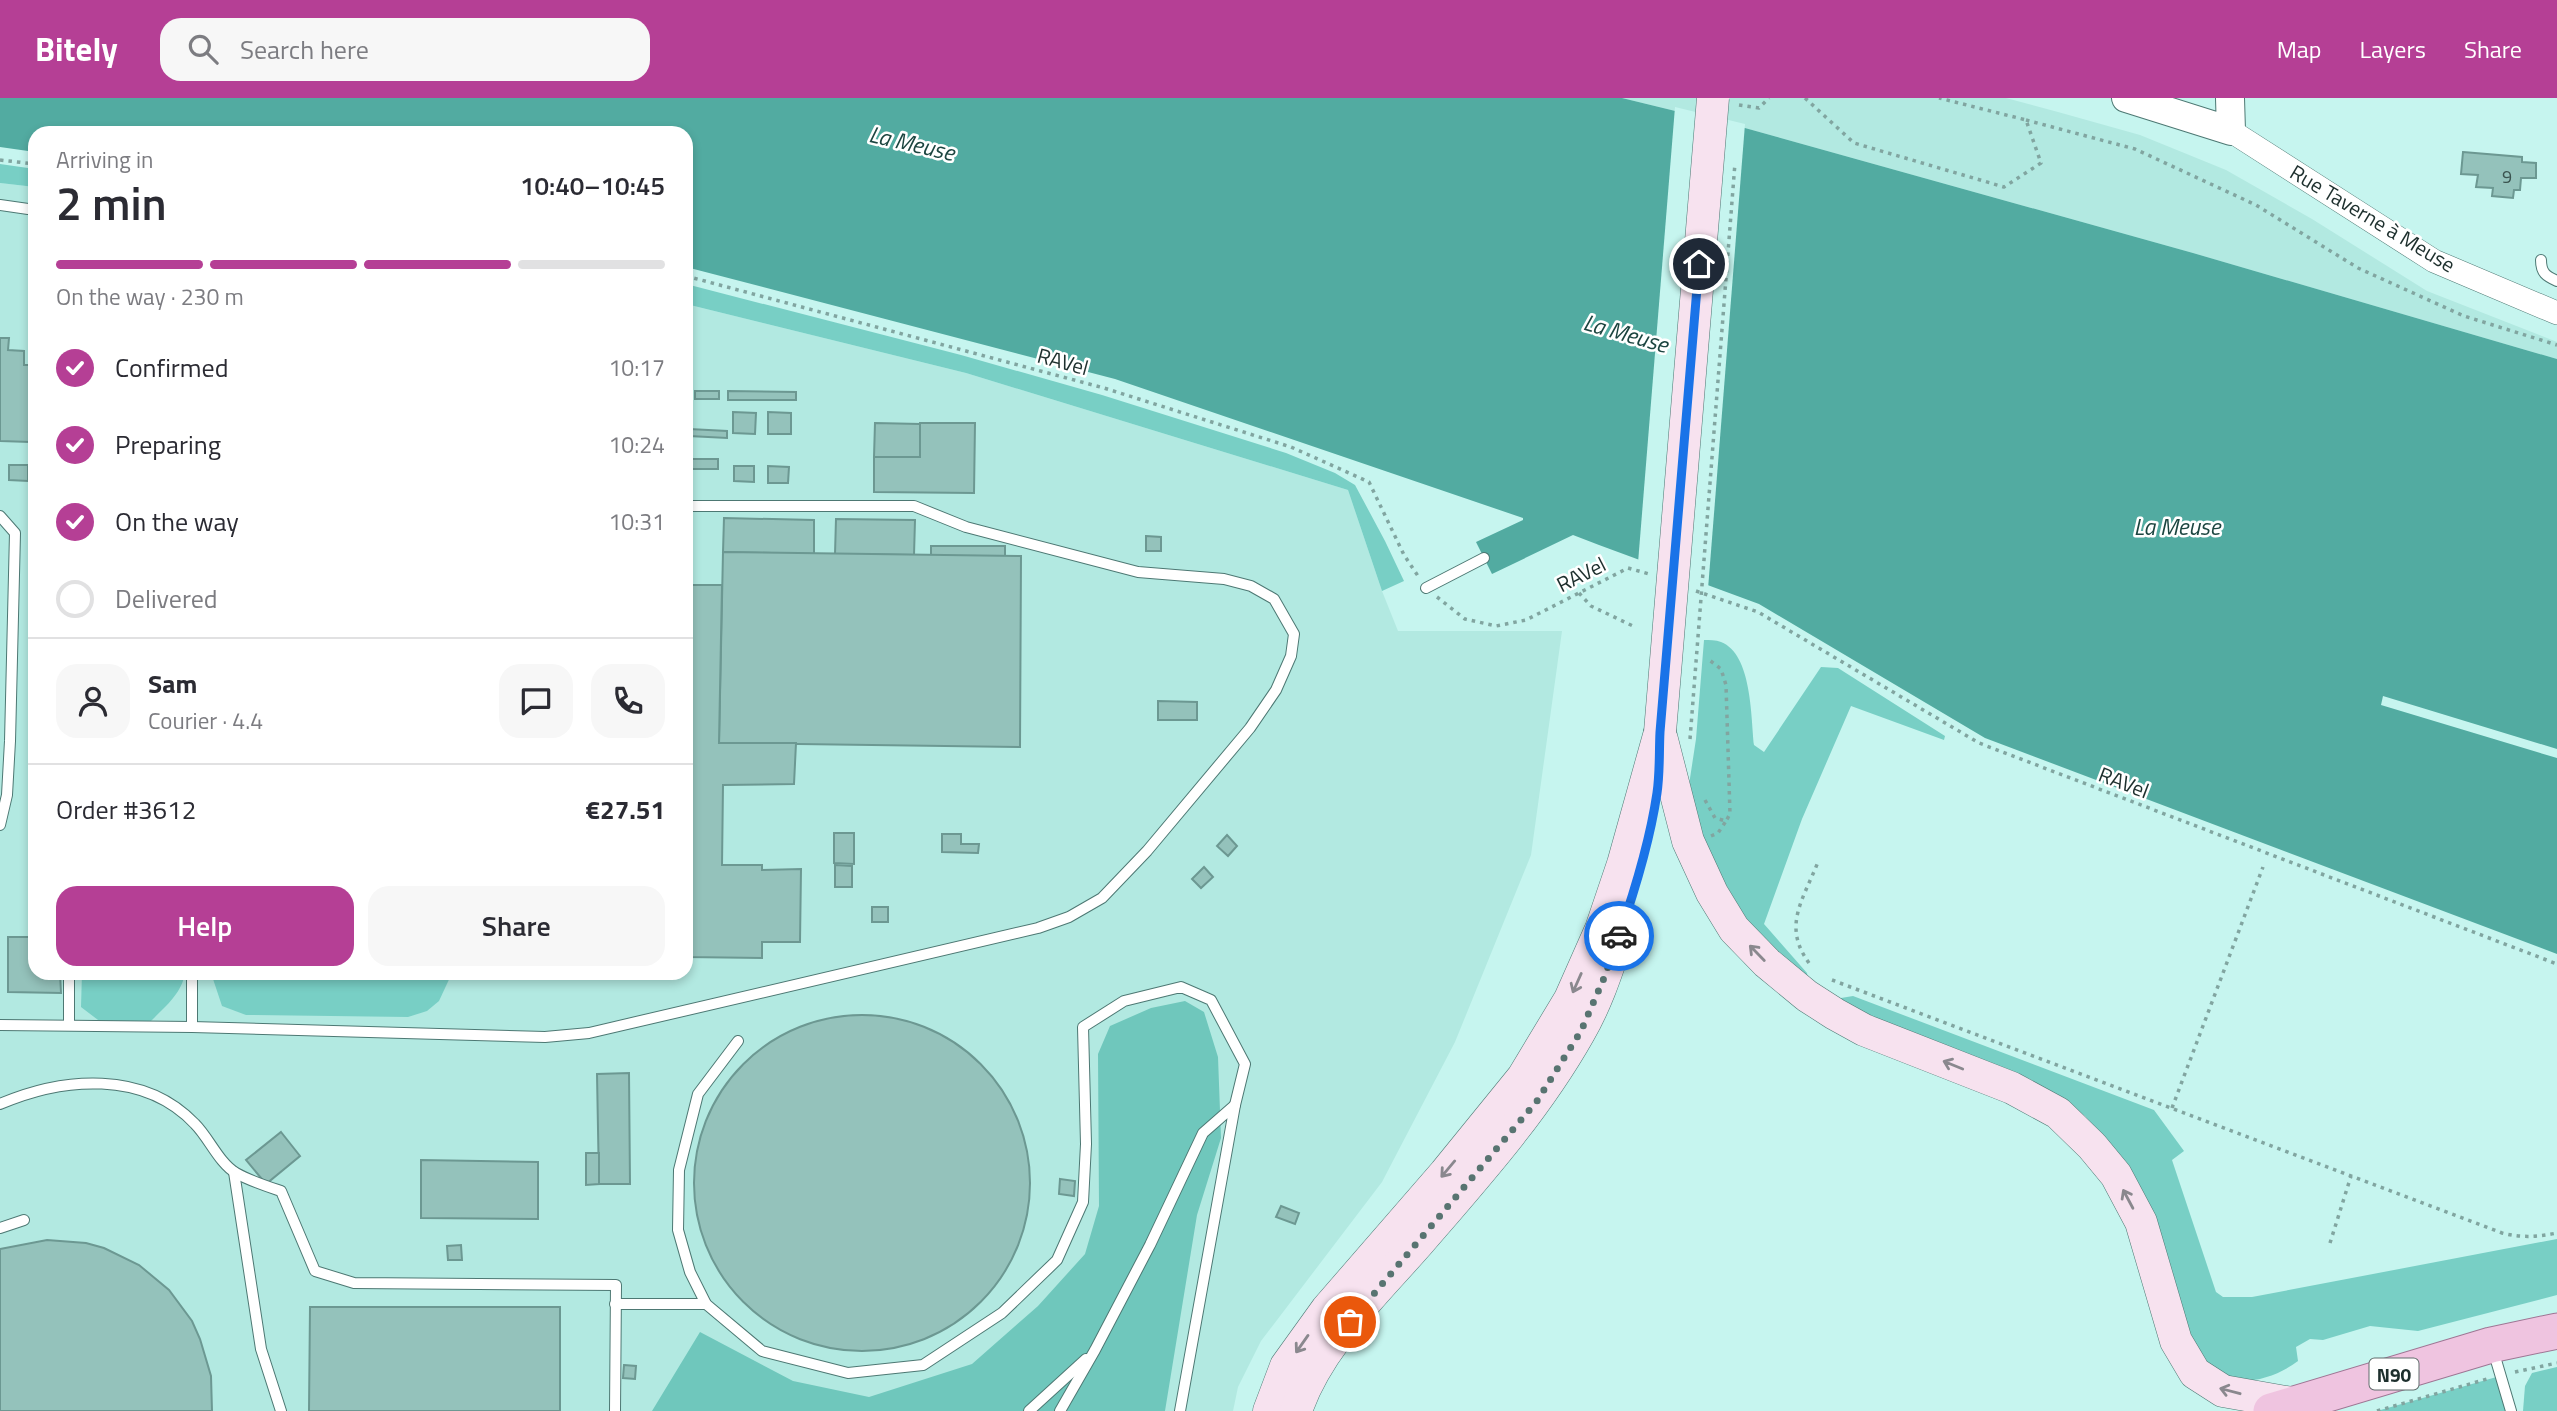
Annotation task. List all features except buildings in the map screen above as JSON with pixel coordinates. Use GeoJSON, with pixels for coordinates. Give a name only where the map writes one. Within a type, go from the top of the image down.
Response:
{"type":"FeatureCollection","features":[{"type":"Feature","properties":{"kind":"main road"},"geometry":{"type":"LineString","coordinates":[[1726,105],[1675,735],[1688,841],[1712,893],[1734,929],[1767,963],[1807,996],[1864,1030],[2012,1088],[2058,1113],[2092,1146],[2116,1175],[2141,1222],[2176,1340],[2194,1373],[2223,1391],[2284,1407]]}},
{"type":"Feature","properties":{"kind":"main road"},"geometry":{"type":"LineString","coordinates":[[1269,1411],[1286,1366],[1327,1309],[1445,1173],[1523,1077],[1570,999],[1601,929],[1623,864],[1675,735]]}},
{"type":"Feature","properties":{"kind":"main road"},"geometry":{"type":"LineString","coordinates":[[1296,1411],[1301,1394],[1333,1342],[1537,1101],[1581,1031],[1604,978],[1633,897],[1658,789],[1675,735]]}},
{"type":"Feature","properties":{"kind":"main road","name":"N90"},"geometry":{"type":"LineString","coordinates":[[2284,1407],[2496,1360],[2557,1331]]}},
{"type":"Feature","properties":{"kind":"street"},"geometry":{"type":"LineString","coordinates":[[2126,98],[2231,131],[2230,98]]}},
{"type":"Feature","properties":{"kind":"street","name":"Rue Taverne à Meuse"},"geometry":{"type":"LineString","coordinates":[[2231,131],[2434,261],[2557,313]]}},
{"type":"Feature","properties":{"kind":"lane"},"geometry":{"type":"LineString","coordinates":[[0,205],[28,209]]}},
{"type":"Feature","properties":{"kind":"lane"},"geometry":{"type":"LineString","coordinates":[[2541,260],[2541,269],[2546,276],[2557,281]]}},
{"type":"Feature","properties":{"kind":"lane"},"geometry":{"type":"LineString","coordinates":[[0,1025],[192,1027],[545,1037],[589,1033],[1038,928],[1069,917],[1102,898],[1147,851],[1250,728],[1276,690],[1291,656],[1294,634],[1273,599],[1251,586],[1224,579],[1138,572],[966,527],[914,506],[693,506]]}},
{"type":"Feature","properties":{"kind":"lane"},"geometry":{"type":"LineString","coordinates":[[0,516],[15,533],[10,741],[7,795],[0,825]]}},
{"type":"Feature","properties":{"kind":"lane"},"geometry":{"type":"LineString","coordinates":[[1426,588],[1484,558]]}},
{"type":"Feature","properties":{"kind":"lane"},"geometry":{"type":"LineString","coordinates":[[69,980],[69,1026]]}},
{"type":"Feature","properties":{"kind":"lane"},"geometry":{"type":"LineString","coordinates":[[192,980],[192,1027]]}},
{"type":"Feature","properties":{"kind":"lane"},"geometry":{"type":"LineString","coordinates":[[738,1041],[698,1094],[679,1170],[678,1230],[690,1272],[706,1304],[762,1351],[848,1373],[923,1365],[1002,1313],[1057,1260],[1083,1202],[1086,1144],[1083,1027],[1124,1001],[1181,987],[1211,1000],[1245,1064],[1180,1411]]}},
{"type":"Feature","properties":{"kind":"lane"},"geometry":{"type":"LineString","coordinates":[[0,1104],[33,1091],[69,1084],[120,1084],[146,1092],[171,1105],[194,1123],[234,1172],[281,1191],[315,1271],[354,1283],[615,1285],[615,1411]]}},
{"type":"Feature","properties":{"kind":"lane"},"geometry":{"type":"LineString","coordinates":[[1060,1411],[1150,1245],[1203,1133],[1236,1105]]}},
{"type":"Feature","properties":{"kind":"lane"},"geometry":{"type":"LineString","coordinates":[[234,1172],[261,1349],[281,1411]]}},
{"type":"Feature","properties":{"kind":"lane"},"geometry":{"type":"LineString","coordinates":[[0,1228],[24,1220]]}},
{"type":"Feature","properties":{"kind":"lane"},"geometry":{"type":"LineString","coordinates":[[615,1304],[706,1304]]}},
{"type":"Feature","properties":{"kind":"lane"},"geometry":{"type":"LineString","coordinates":[[1029,1411],[1095,1350]]}},
{"type":"Feature","properties":{"kind":"lane"},"geometry":{"type":"LineString","coordinates":[[2496,1360],[2511,1411]]}},
{"type":"Feature","properties":{"kind":"path"},"geometry":{"type":"LineString","coordinates":[[1726,105],[1740,98]]}},
{"type":"Feature","properties":{"kind":"path"},"geometry":{"type":"LineString","coordinates":[[1805,98],[1854,143],[2004,187],[2041,163],[2026,120]]}},
{"type":"Feature","properties":{"kind":"path"},"geometry":{"type":"LineString","coordinates":[[1939,98],[2135,149],[2256,205],[2358,268],[2464,316],[2557,345]]}},
{"type":"Feature","properties":{"kind":"path"},"geometry":{"type":"LineString","coordinates":[[1690,749],[1675,735],[1736,154]]}},
{"type":"Feature","properties":{"kind":"path"},"geometry":{"type":"LineString","coordinates":[[0,160],[28,163]]}},
{"type":"Feature","properties":{"kind":"path","name":"RAVel"},"geometry":{"type":"LineString","coordinates":[[693,278],[1104,388],[1291,447],[1369,482],[1404,555],[1426,588],[1465,619],[1496,625],[1525,620],[1628,568],[1649,575]]}},
{"type":"Feature","properties":{"kind":"path","name":"RAVel"},"geometry":{"type":"LineString","coordinates":[[1696,591],[1758,612],[1979,743],[2557,964]]}},
{"type":"Feature","properties":{"kind":"path"},"geometry":{"type":"LineString","coordinates":[[1579,593],[1591,606],[1633,626]]}},
{"type":"Feature","properties":{"kind":"path"},"geometry":{"type":"LineString","coordinates":[[1702,794],[1715,818],[1726,821],[1730,814],[1726,685],[1721,669],[1708,659]]}},
{"type":"Feature","properties":{"kind":"path"},"geometry":{"type":"LineString","coordinates":[[1818,862],[1794,925],[1799,948],[1818,972]]}},
{"type":"Feature","properties":{"kind":"path"},"geometry":{"type":"LineString","coordinates":[[2172,1108],[2263,867]]}},
{"type":"Feature","properties":{"kind":"path"},"geometry":{"type":"LineString","coordinates":[[1825,976],[2502,1233],[2517,1237],[2539,1237],[2557,1233]]}},
{"type":"Feature","properties":{"kind":"path"},"geometry":{"type":"LineString","coordinates":[[2330,1243],[2351,1176]]}},
{"type":"Feature","properties":{"kind":"path"},"geometry":{"type":"LineString","coordinates":[[2377,1411],[2496,1360],[2557,1363]]}},
{"type":"Feature","properties":{"kind":"shaded area"},"geometry":{"type":"Polygon","coordinates":[[[1622,98],[2006,98],[2058,112],[2140,135],[2226,170],[2312,219],[2427,291],[2557,342],[2557,359],[2193,253],[1745,128],[1622,98]]]}},
{"type":"Feature","properties":{"kind":"shaded area"},"geometry":{"type":"Polygon","coordinates":[[[0,164],[28,168],[28,186],[0,183],[0,164]]]}},
{"type":"Feature","properties":{"kind":"shaded area"},"geometry":{"type":"Polygon","coordinates":[[[0,183],[28,186],[28,980],[693,980],[693,306],[966,373],[1348,490],[1398,631],[1562,631],[1531,855],[1455,1042],[1382,1182],[1261,1341],[1238,1387],[1233,1411],[0,1411],[0,183]]]}},
{"type":"Feature","properties":{"kind":"shaded area"},"geometry":{"type":"Polygon","coordinates":[[[693,286],[961,355],[1102,395],[1286,453],[1335,473],[1355,485],[1404,581],[1382,591],[1348,490],[966,373],[693,306],[693,286]]]}},
{"type":"Feature","properties":{"kind":"shaded area"},"geometry":{"type":"Polygon","coordinates":[[[1704,640],[1721,642],[1739,659],[1748,688],[1754,745],[1764,752],[1821,667],[1838,668],[1945,736],[1944,740],[1851,706],[1802,819],[1764,924],[1807,973],[1808,979],[1804,980],[1750,925],[1707,853],[1687,798],[1696,739],[1704,640]]]}},
{"type":"Feature","properties":{"kind":"shaded area"},"geometry":{"type":"Polygon","coordinates":[[[82,980],[183,980],[177,993],[151,1021],[102,1023],[81,1007],[82,980]]]}},
{"type":"Feature","properties":{"kind":"shaded area"},"geometry":{"type":"Polygon","coordinates":[[[213,980],[449,980],[439,1001],[427,1011],[408,1017],[246,1015],[222,1006],[213,980]]]}},
{"type":"Feature","properties":{"kind":"shaded area"},"geometry":{"type":"Polygon","coordinates":[[[1853,996],[2154,1110],[2184,1151],[2172,1160],[2216,1292],[2223,1297],[2252,1297],[2557,1239],[2557,1295],[2418,1331],[2370,1326],[2323,1340],[2310,1339],[2296,1347],[2298,1361],[2288,1368],[2264,1378],[2238,1381],[2226,1379],[2205,1366],[2190,1342],[2128,1165],[2085,1116],[2030,1079],[1925,1043],[1837,1004],[1841,998],[1853,996]]]}},
{"type":"Feature","properties":{"kind":"shaded area"},"geometry":{"type":"Polygon","coordinates":[[[1185,1001],[1204,1012],[1218,1057],[1221,1138],[1197,1215],[1165,1411],[652,1411],[700,1332],[793,1381],[869,1397],[972,1364],[1038,1306],[1085,1254],[1099,1206],[1098,1054],[1110,1026],[1151,1008],[1185,1001]]]}},
{"type":"Feature","properties":{"kind":"shaded area"},"geometry":{"type":"Polygon","coordinates":[[[2557,1367],[2557,1411],[2523,1411],[2525,1386],[2532,1373],[2557,1367]]]}},
{"type":"Feature","properties":{"kind":"shaded area"},"geometry":{"type":"Polygon","coordinates":[[[2500,1376],[2511,1411],[2377,1411],[2500,1376]]]}},
{"type":"Feature","properties":{"kind":"water","name":"La Meuse"},"geometry":{"type":"Polygon","coordinates":[[[0,98],[1622,98],[1745,128],[2193,253],[2557,359],[2557,749],[2383,696],[2381,705],[2557,758],[2557,954],[1985,738],[1759,604],[1573,535],[1492,574],[1476,542],[1523,518],[1115,379],[693,269],[693,126],[28,126],[28,151],[0,147],[0,98]]]}},
{"type":"Feature","properties":{"kind":"pier"},"geometry":{"type":"Polygon","coordinates":[[[1675,107],[1745,124],[1708,589],[1638,563],[1675,107]]]}},
{"type":"Feature","properties":{"kind":"way so far"},"geometry":{"type":"LineString","coordinates":[[1350,1322],[1537,1101],[1581,1031],[1619,936]]}},
{"type":"Feature","properties":{"kind":"route"},"geometry":{"type":"LineString","coordinates":[[1619,936],[1633,897],[1658,789],[1660,732],[1699,264]]}}]}
